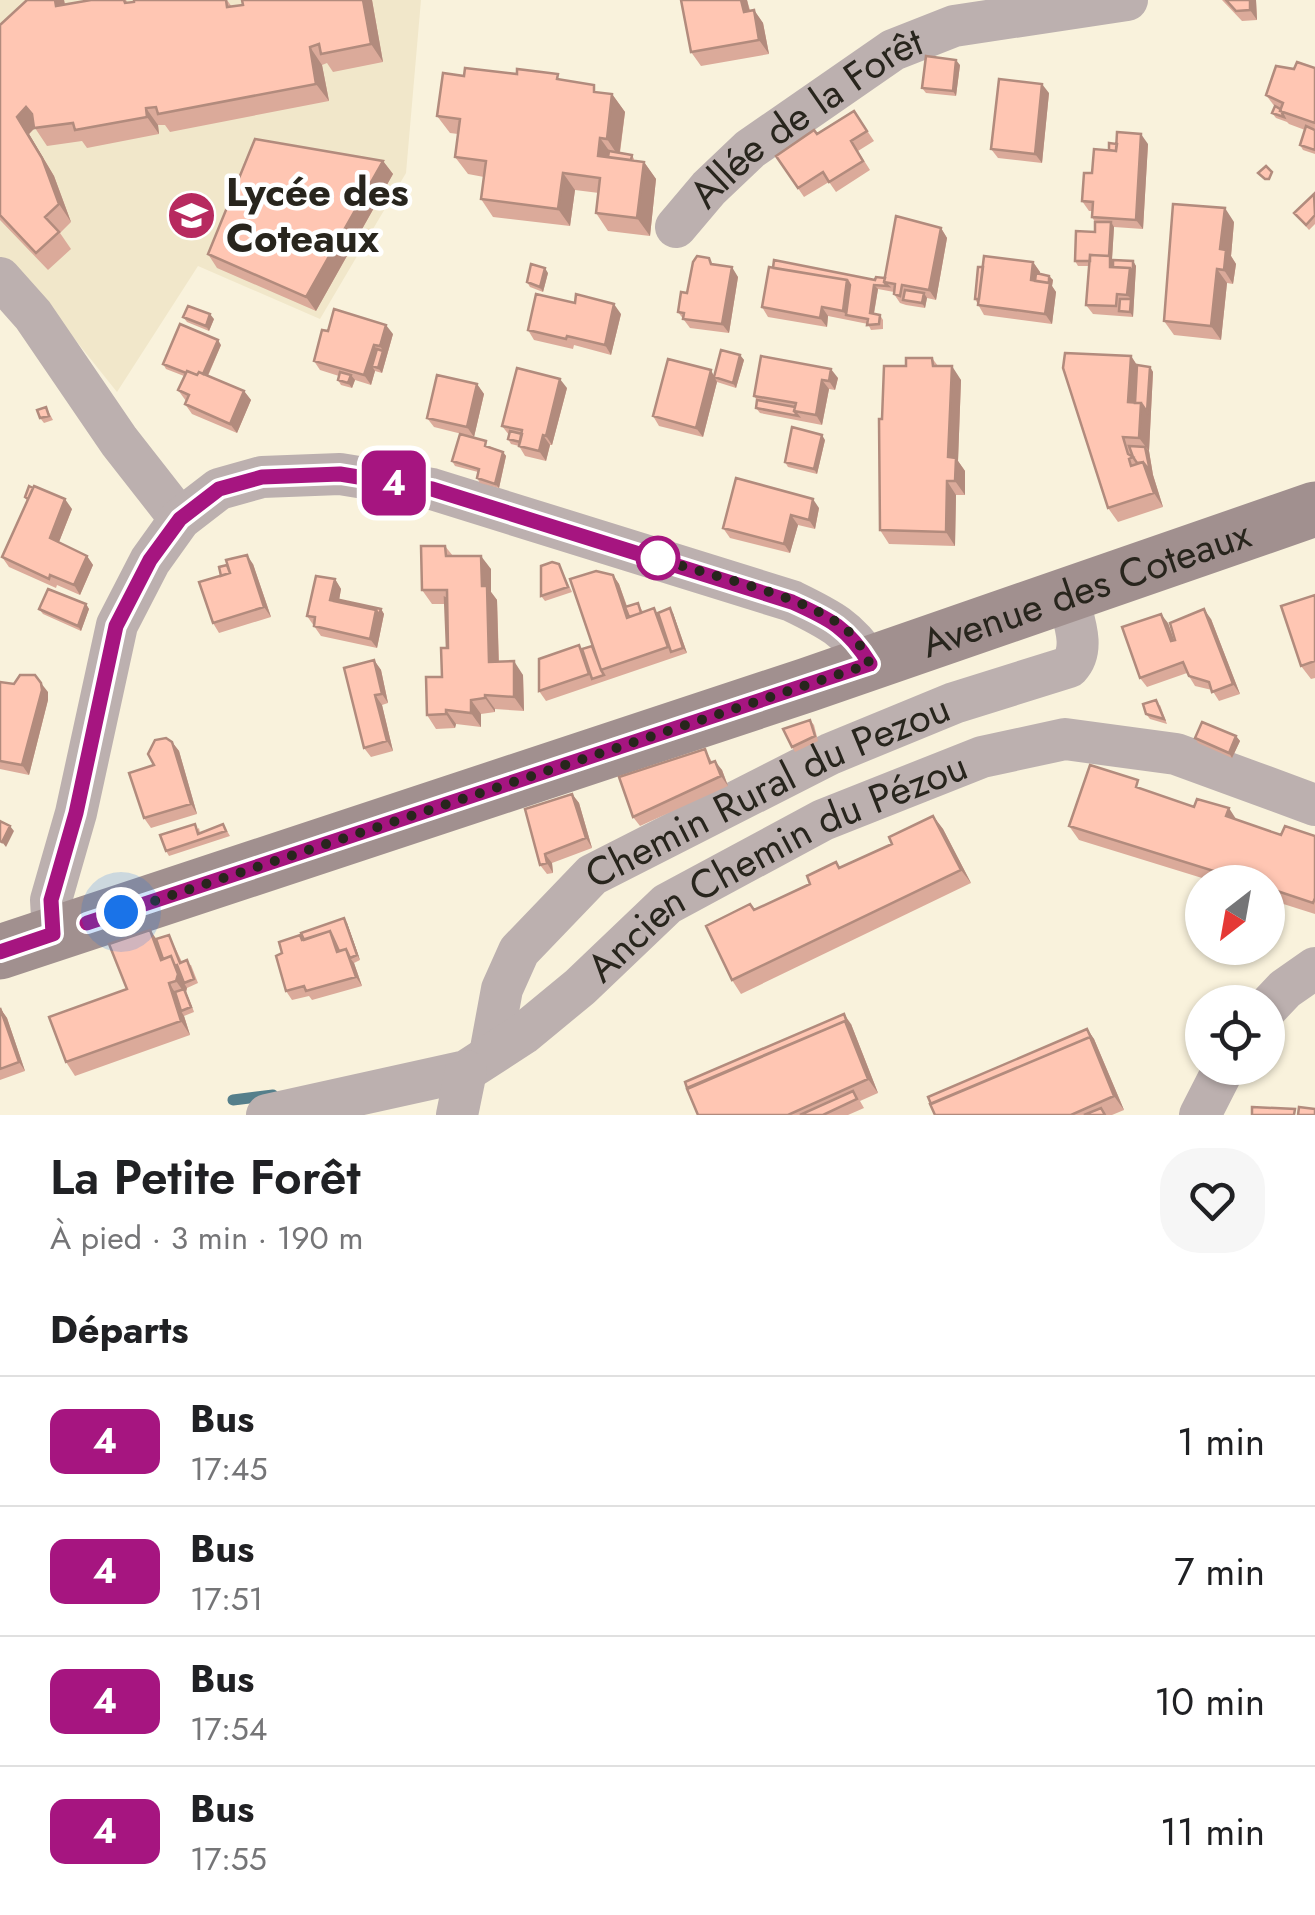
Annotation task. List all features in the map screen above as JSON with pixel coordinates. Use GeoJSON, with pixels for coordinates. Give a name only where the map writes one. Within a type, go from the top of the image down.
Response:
{"type":"FeatureCollection","features":[{"type":"Feature","properties":{"kind":"main road","name":"Avenue des Coteaux"},"geometry":{"type":"LineString","coordinates":[[0,952],[870,664],[1315,509]]}},
{"type":"Feature","properties":{"kind":"street","name":"Allée de la Forêt"},"geometry":{"type":"LineString","coordinates":[[676,227],[750,149],[893,50],[954,26],[1128,0]]}},
{"type":"Feature","properties":{"kind":"street"},"geometry":{"type":"LineString","coordinates":[[0,278],[33,315],[102,418],[180,519]]}},
{"type":"Feature","properties":{"kind":"street"},"geometry":{"type":"LineString","coordinates":[[53,934],[51,900],[76,813],[116,626],[150,560],[180,519],[219,489],[262,477],[340,474],[432,489],[792,602],[830,619],[854,636],[870,664]]}},
{"type":"Feature","properties":{"kind":"street","name":"Chemin Rural du Pezou"},"geometry":{"type":"LineString","coordinates":[[457,1115],[519,951],[592,875],[830,754],[954,703],[1069,667],[1078,658],[1079,648],[1067,593]]}},
{"type":"Feature","properties":{"kind":"street","name":"Ancien Chemin du Pézou"},"geometry":{"type":"LineString","coordinates":[[267,1115],[478,1062],[522,1034],[580,988],[667,904],[823,820],[982,757],[1065,739],[1176,754],[1315,804]]}},
{"type":"Feature","properties":{"kind":"street"},"geometry":{"type":"LineString","coordinates":[[1285,988],[1315,968]]}},
{"type":"Feature","properties":{"kind":"street"},"geometry":{"type":"LineString","coordinates":[[1200,1115],[1215,1085]]}},
{"type":"Feature","properties":{"kind":"shaded area","name":"Lycée des Coteaux"},"geometry":{"type":"Polygon","coordinates":[[[0,0],[421,0],[406,173],[320,319],[198,266],[117,392],[45,302],[0,257],[0,0]]]}},
{"type":"Feature","properties":{"kind":"building"},"geometry":{"type":"Polygon","coordinates":[[[27,0],[55,0],[56,6],[91,0],[226,0],[227,7],[243,5],[242,0],[363,0],[371,44],[321,54],[319,44],[310,47],[316,84],[158,114],[156,107],[146,108],[147,117],[75,130],[73,123],[34,128],[32,114],[26,107],[17,117],[42,158],[59,204],[45,217],[59,232],[36,253],[0,215],[0,25],[27,0]]]}},
{"type":"Feature","properties":{"kind":"building"},"geometry":{"type":"Polygon","coordinates":[[[681,0],[741,0],[744,12],[754,10],[759,40],[691,52],[681,0]]]}},
{"type":"Feature","properties":{"kind":"building"},"geometry":{"type":"Polygon","coordinates":[[[1226,0],[1250,0],[1250,10],[1236,11],[1226,0]]]}},
{"type":"Feature","properties":{"kind":"building"},"geometry":{"type":"Polygon","coordinates":[[[926,56],[956,60],[953,91],[922,88],[926,56]]]}},
{"type":"Feature","properties":{"kind":"building"},"geometry":{"type":"Polygon","coordinates":[[[1297,62],[1315,68],[1315,123],[1280,111],[1283,103],[1266,95],[1276,66],[1294,69],[1297,62]]]}},
{"type":"Feature","properties":{"kind":"building"},"geometry":{"type":"Polygon","coordinates":[[[465,68],[558,74],[557,79],[594,85],[594,92],[612,94],[607,139],[600,138],[598,156],[644,162],[637,218],[596,213],[600,178],[563,173],[558,209],[481,199],[486,161],[455,157],[460,119],[437,116],[443,73],[464,76],[465,68]]]}},
{"type":"Feature","properties":{"kind":"building"},"geometry":{"type":"Polygon","coordinates":[[[999,79],[1042,84],[1035,154],[991,149],[999,79]]]}},
{"type":"Feature","properties":{"kind":"building"},"geometry":{"type":"Polygon","coordinates":[[[854,111],[867,131],[851,141],[863,161],[829,182],[823,172],[798,188],[776,156],[814,130],[817,134],[854,111]]]}},
{"type":"Feature","properties":{"kind":"building"},"geometry":{"type":"Polygon","coordinates":[[[1306,126],[1315,130],[1315,150],[1300,145],[1306,126]]]}},
{"type":"Feature","properties":{"kind":"building"},"geometry":{"type":"Polygon","coordinates":[[[1117,132],[1141,134],[1136,220],[1092,217],[1093,202],[1082,201],[1084,173],[1092,173],[1094,149],[1116,151],[1117,132]]]}},
{"type":"Feature","properties":{"kind":"building"},"geometry":{"type":"Polygon","coordinates":[[[255,139],[383,161],[306,297],[208,254],[255,139]]]}},
{"type":"Feature","properties":{"kind":"building"},"geometry":{"type":"Polygon","coordinates":[[[609,151],[632,155],[631,160],[608,157],[609,151]]]}},
{"type":"Feature","properties":{"kind":"building"},"geometry":{"type":"Polygon","coordinates":[[[1266,166],[1272,172],[1269,179],[1258,173],[1266,166]]]}},
{"type":"Feature","properties":{"kind":"building"},"geometry":{"type":"Polygon","coordinates":[[[1314,194],[1315,215],[1306,225],[1294,213],[1314,194]]]}},
{"type":"Feature","properties":{"kind":"building"},"geometry":{"type":"Polygon","coordinates":[[[1173,204],[1225,208],[1220,249],[1226,250],[1224,270],[1217,269],[1211,326],[1164,321],[1173,204]]]}},
{"type":"Feature","properties":{"kind":"building"},"geometry":{"type":"Polygon","coordinates":[[[896,216],[941,228],[929,290],[902,285],[900,296],[894,294],[895,284],[884,282],[896,216]]]}},
{"type":"Feature","properties":{"kind":"building"},"geometry":{"type":"Polygon","coordinates":[[[1095,222],[1111,222],[1109,256],[1090,255],[1090,261],[1075,261],[1076,231],[1095,232],[1095,222]]]}},
{"type":"Feature","properties":{"kind":"building"},"geometry":{"type":"Polygon","coordinates":[[[1090,255],[1110,256],[1110,267],[1130,268],[1127,295],[1117,294],[1116,306],[1086,305],[1090,255]]]}},
{"type":"Feature","properties":{"kind":"building"},"geometry":{"type":"Polygon","coordinates":[[[697,256],[709,258],[711,264],[732,267],[722,324],[683,319],[684,313],[678,312],[681,292],[687,293],[697,256]]]}},
{"type":"Feature","properties":{"kind":"building"},"geometry":{"type":"Polygon","coordinates":[[[984,256],[1033,262],[1031,280],[1050,283],[1045,314],[978,305],[984,256]]]}},
{"type":"Feature","properties":{"kind":"building"},"geometry":{"type":"Polygon","coordinates":[[[774,260],[875,280],[885,278],[888,286],[874,285],[870,313],[880,315],[879,324],[867,325],[868,319],[846,315],[850,285],[847,280],[773,268],[774,260]]]}},
{"type":"Feature","properties":{"kind":"building"},"geometry":{"type":"Polygon","coordinates":[[[1113,260],[1133,261],[1133,273],[1130,268],[1113,267],[1113,260]]]}},
{"type":"Feature","properties":{"kind":"building"},"geometry":{"type":"Polygon","coordinates":[[[531,264],[545,268],[540,287],[527,282],[531,264]]]}},
{"type":"Feature","properties":{"kind":"building"},"geometry":{"type":"Polygon","coordinates":[[[769,267],[847,280],[843,311],[822,307],[820,318],[762,307],[769,267]]]}},
{"type":"Feature","properties":{"kind":"building"},"geometry":{"type":"Polygon","coordinates":[[[978,267],[983,267],[979,299],[975,299],[978,267]]]}},
{"type":"Feature","properties":{"kind":"building"},"geometry":{"type":"Polygon","coordinates":[[[1036,273],[1049,276],[1049,283],[1035,281],[1036,273]]]}},
{"type":"Feature","properties":{"kind":"building"},"geometry":{"type":"Polygon","coordinates":[[[905,290],[924,293],[922,303],[903,300],[905,290]]]}},
{"type":"Feature","properties":{"kind":"building"},"geometry":{"type":"Polygon","coordinates":[[[536,294],[575,303],[576,294],[614,304],[605,345],[528,330],[536,294]]]}},
{"type":"Feature","properties":{"kind":"building"},"geometry":{"type":"Polygon","coordinates":[[[1120,299],[1131,299],[1130,312],[1119,311],[1120,299]]]}},
{"type":"Feature","properties":{"kind":"building"},"geometry":{"type":"Polygon","coordinates":[[[188,306],[210,314],[206,326],[183,317],[188,306]]]}},
{"type":"Feature","properties":{"kind":"building"},"geometry":{"type":"Polygon","coordinates":[[[334,309],[386,325],[364,375],[314,361],[322,330],[328,331],[334,309]]]}},
{"type":"Feature","properties":{"kind":"building"},"geometry":{"type":"Polygon","coordinates":[[[180,324],[218,340],[203,374],[186,373],[163,364],[180,324]]]}},
{"type":"Feature","properties":{"kind":"building"},"geometry":{"type":"Polygon","coordinates":[[[377,349],[383,351],[378,368],[372,366],[377,349]]]}},
{"type":"Feature","properties":{"kind":"building"},"geometry":{"type":"Polygon","coordinates":[[[721,350],[740,355],[733,383],[714,377],[721,350]]]}},
{"type":"Feature","properties":{"kind":"building"},"geometry":{"type":"Polygon","coordinates":[[[1065,353],[1131,356],[1128,402],[1141,403],[1139,438],[1123,437],[1128,454],[1133,457],[1129,459],[1131,466],[1143,462],[1154,493],[1108,508],[1063,368],[1065,353]]]}},
{"type":"Feature","properties":{"kind":"building"},"geometry":{"type":"Polygon","coordinates":[[[761,356],[831,369],[829,381],[822,380],[816,415],[794,411],[796,403],[754,396],[761,356]]]}},
{"type":"Feature","properties":{"kind":"building"},"geometry":{"type":"Polygon","coordinates":[[[906,358],[932,358],[933,366],[952,366],[948,457],[956,458],[955,481],[947,481],[946,532],[880,530],[879,419],[884,366],[906,366],[906,358]]]}},
{"type":"Feature","properties":{"kind":"building"},"geometry":{"type":"Polygon","coordinates":[[[668,359],[711,370],[696,428],[653,416],[668,359]]]}},
{"type":"Feature","properties":{"kind":"building"},"geometry":{"type":"Polygon","coordinates":[[[1137,365],[1150,367],[1147,412],[1141,403],[1135,403],[1137,365]]]}},
{"type":"Feature","properties":{"kind":"building"},"geometry":{"type":"Polygon","coordinates":[[[517,368],[560,379],[539,451],[519,446],[522,430],[502,426],[517,368]]]}},
{"type":"Feature","properties":{"kind":"building"},"geometry":{"type":"Polygon","coordinates":[[[187,371],[197,375],[199,372],[244,391],[230,424],[185,404],[189,395],[178,390],[187,371]]]}},
{"type":"Feature","properties":{"kind":"building"},"geometry":{"type":"Polygon","coordinates":[[[340,372],[351,375],[348,383],[338,380],[340,372]]]}},
{"type":"Feature","properties":{"kind":"building"},"geometry":{"type":"Polygon","coordinates":[[[437,375],[477,384],[467,427],[427,418],[437,375]]]}},
{"type":"Feature","properties":{"kind":"building"},"geometry":{"type":"Polygon","coordinates":[[[757,400],[795,407],[798,416],[756,408],[757,400]]]}},
{"type":"Feature","properties":{"kind":"building"},"geometry":{"type":"Polygon","coordinates":[[[46,407],[49,416],[40,418],[37,410],[46,407]]]}},
{"type":"Feature","properties":{"kind":"building"},"geometry":{"type":"Polygon","coordinates":[[[792,427],[822,435],[814,469],[785,462],[792,427]]]}},
{"type":"Feature","properties":{"kind":"building"},"geometry":{"type":"Polygon","coordinates":[[[510,431],[522,434],[520,442],[508,439],[510,431]]]}},
{"type":"Feature","properties":{"kind":"building"},"geometry":{"type":"Polygon","coordinates":[[[460,434],[486,441],[485,446],[503,452],[495,484],[477,478],[479,469],[452,461],[460,434]]]}},
{"type":"Feature","properties":{"kind":"building"},"geometry":{"type":"Polygon","coordinates":[[[1129,446],[1145,447],[1150,471],[1143,462],[1137,463],[1129,446]]]}},
{"type":"Feature","properties":{"kind":"building"},"geometry":{"type":"Polygon","coordinates":[[[736,478],[813,499],[809,520],[791,515],[784,544],[723,528],[736,478]]]}},
{"type":"Feature","properties":{"kind":"building"},"geometry":{"type":"Polygon","coordinates":[[[34,486],[65,499],[50,538],[87,556],[74,585],[50,575],[49,579],[2,557],[34,486]]]}},
{"type":"Feature","properties":{"kind":"building"},"geometry":{"type":"Polygon","coordinates":[[[421,546],[445,546],[446,556],[481,556],[482,586],[487,586],[489,662],[514,661],[514,697],[485,695],[471,700],[471,713],[446,710],[446,714],[427,715],[426,677],[442,677],[441,648],[448,648],[447,590],[422,590],[421,546]]]}},
{"type":"Feature","properties":{"kind":"building"},"geometry":{"type":"Polygon","coordinates":[[[247,555],[264,607],[213,623],[199,582],[230,573],[226,560],[247,555]]]}},
{"type":"Feature","properties":{"kind":"building"},"geometry":{"type":"Polygon","coordinates":[[[559,564],[568,587],[541,596],[541,566],[559,564]]]}},
{"type":"Feature","properties":{"kind":"building"},"geometry":{"type":"Polygon","coordinates":[[[227,565],[230,573],[221,576],[219,567],[227,565]]]}},
{"type":"Feature","properties":{"kind":"building"},"geometry":{"type":"Polygon","coordinates":[[[596,571],[613,575],[627,618],[654,608],[668,647],[601,670],[570,579],[596,571]]]}},
{"type":"Feature","properties":{"kind":"building"},"geometry":{"type":"Polygon","coordinates":[[[316,576],[335,579],[330,600],[376,610],[370,639],[314,626],[315,617],[307,616],[316,576]]]}},
{"type":"Feature","properties":{"kind":"building"},"geometry":{"type":"Polygon","coordinates":[[[48,589],[86,604],[78,626],[39,609],[48,589]]]}},
{"type":"Feature","properties":{"kind":"building"},"geometry":{"type":"Polygon","coordinates":[[[1315,595],[1315,661],[1301,666],[1281,606],[1315,595]]]}},
{"type":"Feature","properties":{"kind":"building"},"geometry":{"type":"Polygon","coordinates":[[[335,599],[381,609],[379,615],[376,610],[335,599]]]}},
{"type":"Feature","properties":{"kind":"building"},"geometry":{"type":"Polygon","coordinates":[[[447,599],[448,648],[447,648],[447,599]]]}},
{"type":"Feature","properties":{"kind":"building"},"geometry":{"type":"Polygon","coordinates":[[[638,603],[641,613],[629,617],[625,607],[638,603]]]}},
{"type":"Feature","properties":{"kind":"building"},"geometry":{"type":"Polygon","coordinates":[[[670,608],[683,648],[671,652],[658,613],[670,608]]]}},
{"type":"Feature","properties":{"kind":"building"},"geometry":{"type":"Polygon","coordinates":[[[1204,609],[1233,684],[1212,692],[1209,682],[1189,676],[1183,662],[1140,678],[1122,627],[1161,614],[1171,641],[1175,640],[1170,623],[1204,609]]]}},
{"type":"Feature","properties":{"kind":"building"},"geometry":{"type":"Polygon","coordinates":[[[579,645],[589,674],[539,691],[539,659],[579,645]]]}},
{"type":"Feature","properties":{"kind":"building"},"geometry":{"type":"Polygon","coordinates":[[[592,646],[604,675],[592,679],[582,649],[592,646]]]}},
{"type":"Feature","properties":{"kind":"building"},"geometry":{"type":"Polygon","coordinates":[[[374,660],[382,694],[375,695],[387,741],[364,748],[344,668],[374,660]]]}},
{"type":"Feature","properties":{"kind":"building"},"geometry":{"type":"Polygon","coordinates":[[[20,675],[35,675],[42,690],[22,765],[0,761],[0,682],[14,684],[20,675]]]}},
{"type":"Feature","properties":{"kind":"building"},"geometry":{"type":"Polygon","coordinates":[[[1156,700],[1164,719],[1146,714],[1143,704],[1156,700]]]}},
{"type":"Feature","properties":{"kind":"building"},"geometry":{"type":"Polygon","coordinates":[[[810,720],[815,736],[792,747],[783,729],[810,720]]]}},
{"type":"Feature","properties":{"kind":"building"},"geometry":{"type":"Polygon","coordinates":[[[1202,722],[1236,736],[1229,753],[1195,738],[1202,722]]]}},
{"type":"Feature","properties":{"kind":"building"},"geometry":{"type":"Polygon","coordinates":[[[166,738],[172,742],[191,804],[144,818],[129,773],[154,765],[148,754],[155,740],[166,738]]]}},
{"type":"Feature","properties":{"kind":"building"},"geometry":{"type":"Polygon","coordinates":[[[705,749],[721,776],[633,817],[619,777],[705,749]]]}},
{"type":"Feature","properties":{"kind":"building"},"geometry":{"type":"Polygon","coordinates":[[[1090,765],[1138,780],[1136,787],[1194,807],[1197,799],[1229,808],[1226,816],[1281,835],[1285,826],[1315,836],[1315,898],[1313,903],[1285,894],[1285,865],[1194,865],[1069,826],[1090,765]]]}},
{"type":"Feature","properties":{"kind":"building"},"geometry":{"type":"Polygon","coordinates":[[[572,794],[586,838],[545,854],[547,863],[540,865],[525,809],[572,794]]]}},
{"type":"Feature","properties":{"kind":"building"},"geometry":{"type":"Polygon","coordinates":[[[933,816],[961,870],[732,980],[706,926],[750,904],[754,910],[810,884],[807,876],[836,862],[839,868],[892,844],[889,837],[933,816]]]}},
{"type":"Feature","properties":{"kind":"building"},"geometry":{"type":"Polygon","coordinates":[[[0,821],[10,826],[2,842],[0,841],[0,821]]]}},
{"type":"Feature","properties":{"kind":"building"},"geometry":{"type":"Polygon","coordinates":[[[195,824],[198,834],[223,824],[226,831],[166,851],[160,835],[195,824]]]}},
{"type":"Feature","properties":{"kind":"building"},"geometry":{"type":"Polygon","coordinates":[[[344,918],[357,955],[350,958],[346,949],[339,951],[330,931],[304,940],[301,933],[344,918]]]}},
{"type":"Feature","properties":{"kind":"building"},"geometry":{"type":"Polygon","coordinates":[[[150,930],[161,960],[171,956],[178,974],[176,981],[169,983],[181,1021],[66,1062],[49,1017],[127,989],[109,944],[150,930]]]}},
{"type":"Feature","properties":{"kind":"building"},"geometry":{"type":"Polygon","coordinates":[[[330,931],[337,952],[346,949],[356,977],[306,991],[304,986],[286,991],[276,956],[282,953],[279,942],[330,931]]]}},
{"type":"Feature","properties":{"kind":"building"},"geometry":{"type":"Polygon","coordinates":[[[169,935],[180,963],[187,960],[194,979],[184,983],[171,956],[163,959],[156,939],[169,935]]]}},
{"type":"Feature","properties":{"kind":"building"},"geometry":{"type":"Polygon","coordinates":[[[184,989],[191,1007],[181,1011],[175,992],[184,989]]]}},
{"type":"Feature","properties":{"kind":"building"},"geometry":{"type":"Polygon","coordinates":[[[0,1008],[19,1062],[0,1069],[0,1008]]]}},
{"type":"Feature","properties":{"kind":"building"},"geometry":{"type":"Polygon","coordinates":[[[844,1014],[848,1025],[845,1021],[687,1088],[685,1082],[844,1014]]]}},
{"type":"Feature","properties":{"kind":"building"},"geometry":{"type":"Polygon","coordinates":[[[845,1021],[868,1079],[788,1115],[698,1115],[687,1089],[845,1021]]]}},
{"type":"Feature","properties":{"kind":"building"},"geometry":{"type":"Polygon","coordinates":[[[1087,1029],[1093,1042],[1090,1037],[931,1104],[928,1097],[1087,1029]]]}},
{"type":"Feature","properties":{"kind":"building"},"geometry":{"type":"Polygon","coordinates":[[[1090,1037],[1114,1096],[1071,1115],[935,1115],[930,1104],[1090,1037]]]}},
{"type":"Feature","properties":{"kind":"building"},"geometry":{"type":"Polygon","coordinates":[[[853,1091],[857,1099],[823,1115],[800,1115],[853,1091]]]}},
{"type":"Feature","properties":{"kind":"building"},"geometry":{"type":"Polygon","coordinates":[[[1252,1107],[1295,1109],[1294,1115],[1252,1115],[1252,1107]]]}},
{"type":"Feature","properties":{"kind":"building"},"geometry":{"type":"Polygon","coordinates":[[[1299,1107],[1315,1109],[1315,1115],[1298,1115],[1299,1107]]]}},
{"type":"Feature","properties":{"kind":"building"},"geometry":{"type":"Polygon","coordinates":[[[1101,1108],[1105,1115],[1084,1115],[1101,1108]]]}},
{"type":"Feature","properties":{"kind":"waterway"},"geometry":{"type":"LineString","coordinates":[[233,1100],[273,1095]]}},
{"type":"Feature","properties":{"kind":"bus line","name":"4"},"geometry":{"type":"LineString","coordinates":[[0,952],[53,934],[51,900],[76,813],[116,626],[150,560],[180,519],[219,489],[262,477],[340,474],[432,489],[792,602],[830,619],[854,636],[870,664],[87,923]]}},
{"type":"Feature","properties":{"kind":"place","name":"Lycée des Coteaux"},"geometry":{"type":"Point","coordinates":[191,215]}},
{"type":"Feature","properties":{"kind":"route"},"geometry":{"type":"LineString","coordinates":[[121,912],[870,664],[854,636],[830,619],[792,602],[658,558]]}}]}
